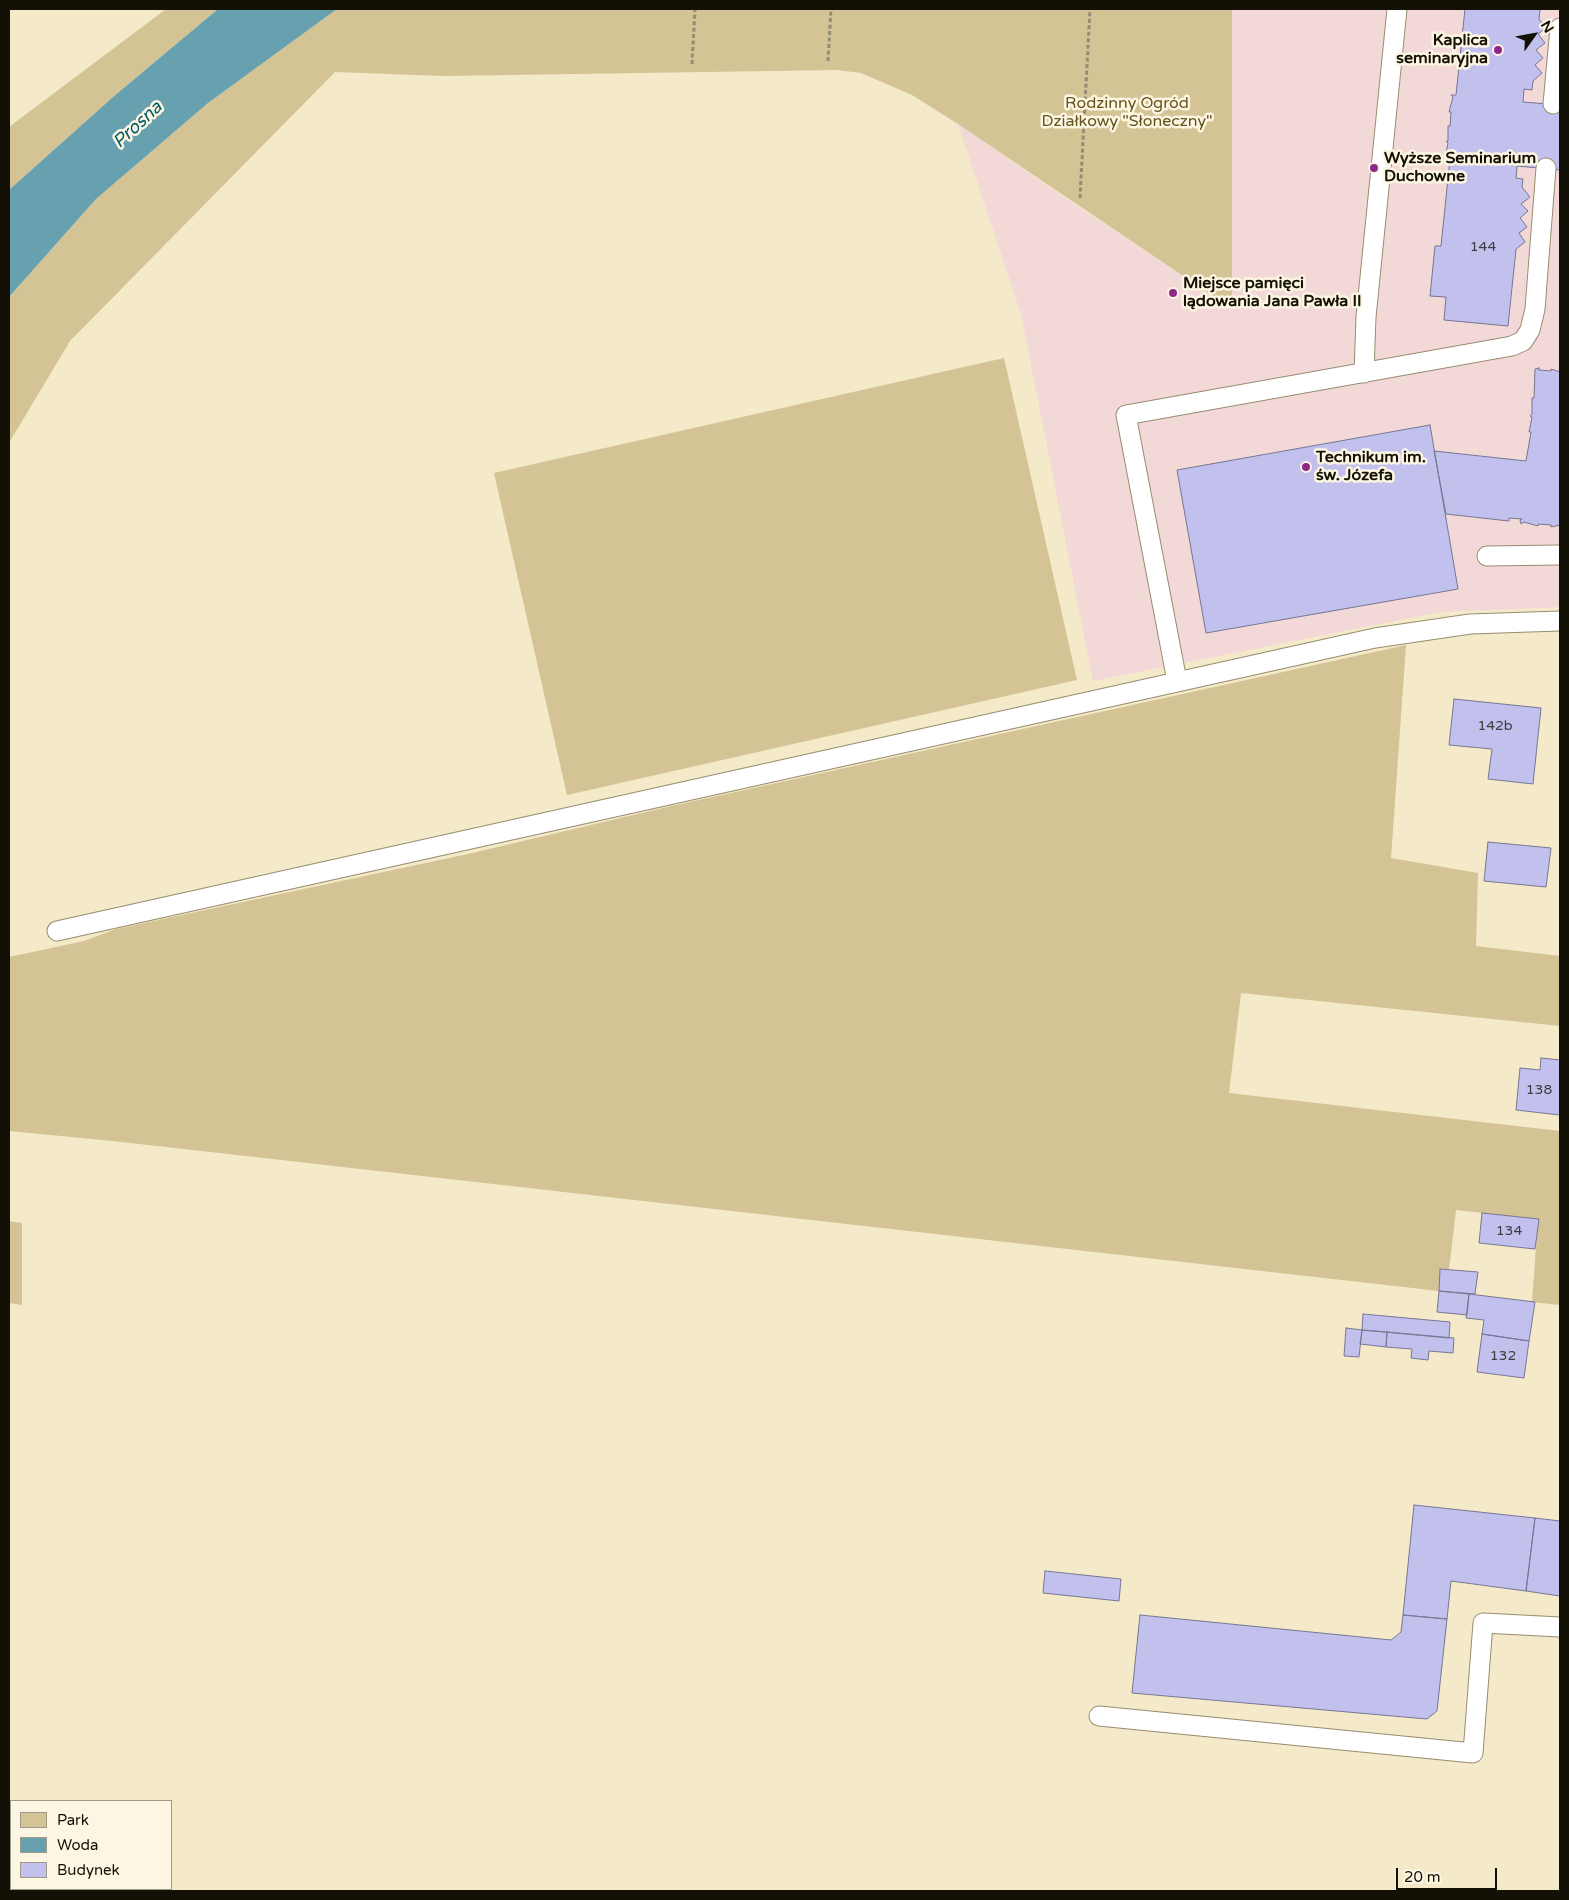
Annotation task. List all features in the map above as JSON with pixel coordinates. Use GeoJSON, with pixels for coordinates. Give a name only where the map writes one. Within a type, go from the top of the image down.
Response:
{"type":"FeatureCollection","features":[{"type":"Feature","properties":{"kind":"lane"},"geometry":{"type":"LineString","coordinates":[[1364,373],[1366,316],[1397,9]]}},
{"type":"Feature","properties":{"kind":"lane"},"geometry":{"type":"LineString","coordinates":[[1553,104],[1560,28]]}},
{"type":"Feature","properties":{"kind":"lane"},"geometry":{"type":"LineString","coordinates":[[1177,681],[1126,415],[1512,346],[1523,341],[1530,330],[1535,308],[1546,168]]}},
{"type":"Feature","properties":{"kind":"lane"},"geometry":{"type":"LineString","coordinates":[[1487,556],[1560,555]]}},
{"type":"Feature","properties":{"kind":"lane"},"geometry":{"type":"LineString","coordinates":[[57,931],[1375,638],[1470,624],[1560,621]]}},
{"type":"Feature","properties":{"kind":"lane"},"geometry":{"type":"LineString","coordinates":[[1099,1716],[1473,1753],[1484,1623],[1560,1627]]}},
{"type":"Feature","properties":{"kind":"path"},"geometry":{"type":"LineString","coordinates":[[692,64],[695,9]]}},
{"type":"Feature","properties":{"kind":"path"},"geometry":{"type":"LineString","coordinates":[[828,61],[831,9]]}},
{"type":"Feature","properties":{"kind":"path"},"geometry":{"type":"LineString","coordinates":[[1080,198],[1090,9]]}},
{"type":"Feature","properties":{"kind":"shaded area","name":"Technikum im. św. Józefa"},"geometry":{"type":"Polygon","coordinates":[[[1232,9],[1560,9],[1560,607],[1440,612],[1093,681],[1021,314],[958,124],[1232,309],[1232,9]]]}},
{"type":"Feature","properties":{"kind":"green space"},"geometry":{"type":"Polygon","coordinates":[[[166,9],[218,9],[113,97],[9,190],[9,127],[166,9]]]}},
{"type":"Feature","properties":{"kind":"green space","name":"Rodzinny Ogród Działkowy \"Słoneczny\""},"geometry":{"type":"Polygon","coordinates":[[[337,9],[1232,9],[1232,309],[958,124],[912,95],[861,73],[837,70],[443,76],[335,72],[70,341],[9,443],[9,297],[96,199],[208,103],[337,9]]]}},
{"type":"Feature","properties":{"kind":"green space"},"geometry":{"type":"Polygon","coordinates":[[[1004,358],[1077,680],[567,795],[494,473],[1004,358]]]}},
{"type":"Feature","properties":{"kind":"green space"},"geometry":{"type":"Polygon","coordinates":[[[1406,645],[1391,858],[1478,873],[1476,946],[1560,956],[1560,1026],[1241,993],[1229,1093],[1560,1131],[1560,1305],[1532,1302],[1538,1219],[1456,1210],[1449,1270],[1440,1270],[1439,1291],[113,1141],[9,1131],[9,957],[84,941],[116,929],[468,854],[667,807],[1406,645]]]}},
{"type":"Feature","properties":{"kind":"green space"},"geometry":{"type":"Polygon","coordinates":[[[9,1221],[22,1223],[22,1305],[9,1303],[9,1221]]]}},
{"type":"Feature","properties":{"kind":"water","name":"Prosna"},"geometry":{"type":"Polygon","coordinates":[[[218,9],[337,9],[208,103],[96,199],[9,297],[9,190],[113,97],[218,9]]]}},
{"type":"Feature","properties":{"kind":"building"},"geometry":{"type":"Polygon","coordinates":[[[1465,9],[1540,9],[1539,19],[1546,28],[1538,34],[1545,43],[1536,50],[1543,58],[1535,65],[1542,73],[1533,81],[1532,90],[1524,89],[1523,102],[1560,105],[1560,170],[1517,166],[1516,178],[1523,179],[1522,187],[1530,197],[1521,204],[1528,211],[1520,218],[1527,227],[1519,233],[1525,242],[1516,249],[1508,326],[1444,320],[1446,297],[1430,296],[1435,246],[1441,246],[1450,159],[1445,157],[1448,143],[1446,141],[1448,141],[1448,126],[1450,126],[1451,112],[1449,112],[1453,97],[1451,95],[1456,95],[1465,9]]]}},
{"type":"Feature","properties":{"kind":"building"},"geometry":{"type":"Polygon","coordinates":[[[1539,368],[1539,370],[1551,371],[1551,369],[1560,372],[1560,525],[1551,527],[1551,525],[1538,524],[1538,526],[1524,522],[1521,524],[1520,520],[1522,519],[1509,518],[1509,521],[1446,514],[1434,451],[1526,461],[1531,432],[1529,432],[1532,417],[1530,416],[1532,414],[1532,398],[1534,398],[1535,369],[1539,368]]]}},
{"type":"Feature","properties":{"kind":"building"},"geometry":{"type":"Polygon","coordinates":[[[1430,425],[1458,589],[1206,633],[1177,470],[1430,425]]]}},
{"type":"Feature","properties":{"kind":"building"},"geometry":{"type":"Polygon","coordinates":[[[1454,699],[1541,708],[1533,784],[1488,779],[1492,749],[1449,745],[1454,699]]]}},
{"type":"Feature","properties":{"kind":"building"},"geometry":{"type":"Polygon","coordinates":[[[1488,842],[1551,848],[1546,887],[1484,881],[1488,842]]]}},
{"type":"Feature","properties":{"kind":"building"},"geometry":{"type":"Polygon","coordinates":[[[1541,1058],[1560,1060],[1560,1115],[1516,1110],[1520,1068],[1540,1070],[1541,1058]]]}},
{"type":"Feature","properties":{"kind":"building"},"geometry":{"type":"Polygon","coordinates":[[[1482,1213],[1539,1219],[1535,1249],[1479,1243],[1482,1213]]]}},
{"type":"Feature","properties":{"kind":"building"},"geometry":{"type":"Polygon","coordinates":[[[1440,1269],[1478,1272],[1475,1294],[1439,1291],[1440,1269]]]}},
{"type":"Feature","properties":{"kind":"building"},"geometry":{"type":"Polygon","coordinates":[[[1439,1291],[1469,1294],[1467,1315],[1437,1312],[1439,1291]]]}},
{"type":"Feature","properties":{"kind":"building"},"geometry":{"type":"Polygon","coordinates":[[[1469,1294],[1535,1302],[1529,1341],[1482,1334],[1484,1320],[1466,1318],[1469,1294]]]}},
{"type":"Feature","properties":{"kind":"building"},"geometry":{"type":"Polygon","coordinates":[[[1363,1314],[1450,1322],[1449,1338],[1362,1330],[1363,1314]]]}},
{"type":"Feature","properties":{"kind":"building"},"geometry":{"type":"Polygon","coordinates":[[[1346,1328],[1362,1330],[1359,1357],[1344,1356],[1346,1328]]]}},
{"type":"Feature","properties":{"kind":"building"},"geometry":{"type":"Polygon","coordinates":[[[1362,1330],[1387,1332],[1386,1347],[1360,1344],[1362,1330]]]}},
{"type":"Feature","properties":{"kind":"building"},"geometry":{"type":"Polygon","coordinates":[[[1387,1332],[1454,1338],[1453,1353],[1429,1351],[1428,1360],[1411,1358],[1412,1349],[1386,1347],[1387,1332]]]}},
{"type":"Feature","properties":{"kind":"building"},"geometry":{"type":"Polygon","coordinates":[[[1482,1334],[1529,1341],[1524,1378],[1477,1372],[1482,1334]]]}},
{"type":"Feature","properties":{"kind":"building"},"geometry":{"type":"Polygon","coordinates":[[[1414,1505],[1535,1518],[1526,1591],[1451,1581],[1447,1619],[1403,1615],[1414,1505]]]}},
{"type":"Feature","properties":{"kind":"building"},"geometry":{"type":"Polygon","coordinates":[[[1535,1518],[1560,1521],[1560,1596],[1526,1591],[1535,1518]]]}},
{"type":"Feature","properties":{"kind":"building"},"geometry":{"type":"Polygon","coordinates":[[[1045,1571],[1121,1579],[1119,1601],[1043,1593],[1045,1571]]]}},
{"type":"Feature","properties":{"kind":"building"},"geometry":{"type":"Polygon","coordinates":[[[1140,1615],[1391,1640],[1401,1632],[1403,1615],[1447,1619],[1437,1711],[1427,1719],[1132,1693],[1140,1615]]]}},
{"type":"Feature","properties":{"kind":"place","name":"Kaplica seminaryjna"},"geometry":{"type":"Point","coordinates":[1498,50]}},
{"type":"Feature","properties":{"kind":"place","name":"Wyższe Seminarium Duchowne"},"geometry":{"type":"Point","coordinates":[1374,168]}},
{"type":"Feature","properties":{"kind":"place","name":"Miejsce pamięci lądowania Jana Pawła II"},"geometry":{"type":"Point","coordinates":[1173,293]}},
{"type":"Feature","properties":{"kind":"place","name":"Technikum im. św. Józefa"},"geometry":{"type":"Point","coordinates":[1306,467]}}]}
